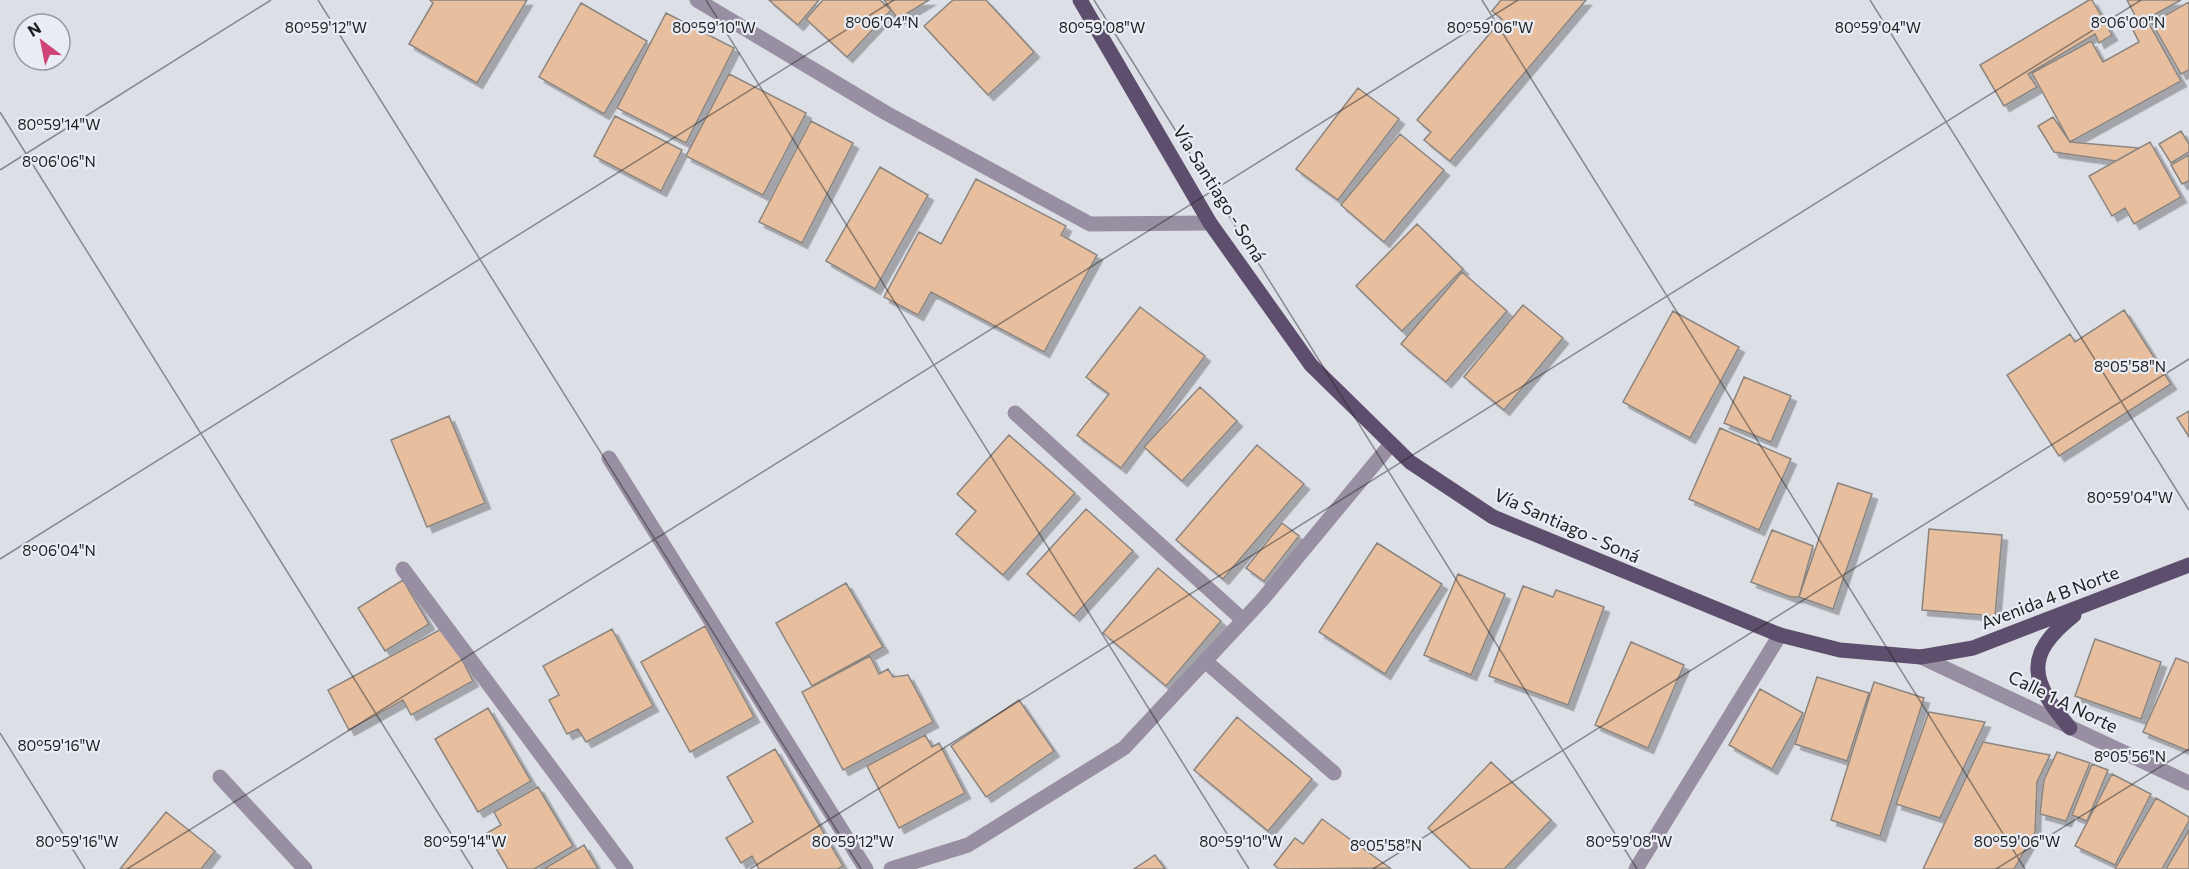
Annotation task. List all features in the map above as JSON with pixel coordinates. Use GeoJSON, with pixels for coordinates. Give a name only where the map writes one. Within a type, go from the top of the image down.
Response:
{"type":"FeatureCollection","features":[{"type":"Feature","properties":{"kind":"main road","name":"Vía Santiago - Soná"},"geometry":{"type":"LineString","coordinates":[[1080,0],[1209,223],[1311,365],[1410,462],[1493,517],[1780,635],[1840,650],[1921,657]]}},
{"type":"Feature","properties":{"kind":"main road","name":"Avenida 4 B Norte"},"geometry":{"type":"LineString","coordinates":[[1921,657],[1972,648],[2189,565]]}},
{"type":"Feature","properties":{"kind":"main road"},"geometry":{"type":"LineString","coordinates":[[2070,728],[2053,708],[2040,686],[2038,669],[2042,649],[2059,627],[2088,604]]}},
{"type":"Feature","properties":{"kind":"street"},"geometry":{"type":"LineString","coordinates":[[697,0],[886,113],[1090,224],[1209,223]]}},
{"type":"Feature","properties":{"kind":"street"},"geometry":{"type":"LineString","coordinates":[[1015,412],[1243,620]]}},
{"type":"Feature","properties":{"kind":"street"},"geometry":{"type":"LineString","coordinates":[[891,869],[968,845],[1124,748],[1243,620],[1391,444]]}},
{"type":"Feature","properties":{"kind":"street"},"geometry":{"type":"LineString","coordinates":[[609,458],[866,869]]}},
{"type":"Feature","properties":{"kind":"street"},"geometry":{"type":"LineString","coordinates":[[403,569],[626,869]]}},
{"type":"Feature","properties":{"kind":"street"},"geometry":{"type":"LineString","coordinates":[[1636,869],[1780,635]]}},
{"type":"Feature","properties":{"kind":"street","name":"Calle 1 A Norte"},"geometry":{"type":"LineString","coordinates":[[1921,657],[2189,783]]}},
{"type":"Feature","properties":{"kind":"street"},"geometry":{"type":"LineString","coordinates":[[1205,661],[1334,773]]}},
{"type":"Feature","properties":{"kind":"street"},"geometry":{"type":"LineString","coordinates":[[220,777],[305,869]]}},
{"type":"Feature","properties":{"kind":"building"},"geometry":{"type":"Polygon","coordinates":[[[430,0],[527,0],[477,83],[409,44],[433,3],[430,0]]]}},
{"type":"Feature","properties":{"kind":"building"},"geometry":{"type":"Polygon","coordinates":[[[769,0],[819,0],[798,25],[769,0]]]}},
{"type":"Feature","properties":{"kind":"building"},"geometry":{"type":"Polygon","coordinates":[[[823,0],[880,0],[891,10],[847,57],[806,19],[823,0]]]}},
{"type":"Feature","properties":{"kind":"building"},"geometry":{"type":"Polygon","coordinates":[[[884,0],[929,0],[898,19],[884,0]]]}},
{"type":"Feature","properties":{"kind":"building"},"geometry":{"type":"Polygon","coordinates":[[[953,0],[986,0],[1034,52],[988,95],[924,26],[953,0]]]}},
{"type":"Feature","properties":{"kind":"building"},"geometry":{"type":"Polygon","coordinates":[[[1501,0],[1586,0],[1450,161],[1424,140],[1431,132],[1417,120],[1502,19],[1492,11],[1501,0]]]}},
{"type":"Feature","properties":{"kind":"building"},"geometry":{"type":"Polygon","coordinates":[[[2092,0],[2112,35],[2099,43],[2095,34],[2028,74],[2037,87],[2004,106],[1980,65],[2092,0]]]}},
{"type":"Feature","properties":{"kind":"building"},"geometry":{"type":"Polygon","coordinates":[[[2127,0],[2181,0],[2139,23],[2127,0]]]}},
{"type":"Feature","properties":{"kind":"building"},"geometry":{"type":"Polygon","coordinates":[[[2189,2],[2189,70],[2181,74],[2152,23],[2189,2]]]}},
{"type":"Feature","properties":{"kind":"building"},"geometry":{"type":"Polygon","coordinates":[[[581,3],[647,41],[604,114],[539,77],[581,3]]]}},
{"type":"Feature","properties":{"kind":"building"},"geometry":{"type":"Polygon","coordinates":[[[666,13],[734,48],[686,143],[617,108],[666,13]]]}},
{"type":"Feature","properties":{"kind":"building"},"geometry":{"type":"Polygon","coordinates":[[[2148,22],[2181,81],[2070,142],[2032,73],[2091,41],[2103,62],[2139,42],[2133,30],[2148,22]]]}},
{"type":"Feature","properties":{"kind":"building"},"geometry":{"type":"Polygon","coordinates":[[[729,74],[806,113],[763,195],[686,156],[729,74]]]}},
{"type":"Feature","properties":{"kind":"building"},"geometry":{"type":"Polygon","coordinates":[[[1358,88],[1399,119],[1338,200],[1296,169],[1358,88]]]}},
{"type":"Feature","properties":{"kind":"building"},"geometry":{"type":"Polygon","coordinates":[[[615,116],[682,150],[661,191],[594,156],[615,116]]]}},
{"type":"Feature","properties":{"kind":"building"},"geometry":{"type":"Polygon","coordinates":[[[2053,117],[2070,142],[2139,148],[2116,161],[2054,152],[2038,126],[2053,117]]]}},
{"type":"Feature","properties":{"kind":"building"},"geometry":{"type":"Polygon","coordinates":[[[811,121],[853,143],[802,243],[759,222],[811,121]]]}},
{"type":"Feature","properties":{"kind":"building"},"geometry":{"type":"Polygon","coordinates":[[[2181,131],[2189,144],[2189,152],[2171,163],[2159,144],[2181,131]]]}},
{"type":"Feature","properties":{"kind":"building"},"geometry":{"type":"Polygon","coordinates":[[[1400,134],[1444,170],[1384,242],[1341,205],[1400,134]]]}},
{"type":"Feature","properties":{"kind":"building"},"geometry":{"type":"Polygon","coordinates":[[[2150,142],[2181,197],[2134,224],[2125,208],[2112,216],[2089,176],[2150,142]]]}},
{"type":"Feature","properties":{"kind":"building"},"geometry":{"type":"Polygon","coordinates":[[[2189,155],[2189,181],[2182,184],[2171,165],[2189,155]]]}},
{"type":"Feature","properties":{"kind":"building"},"geometry":{"type":"Polygon","coordinates":[[[880,167],[928,195],[875,289],[826,261],[880,167]]]}},
{"type":"Feature","properties":{"kind":"building"},"geometry":{"type":"Polygon","coordinates":[[[976,179],[1066,226],[1061,235],[1097,255],[1044,352],[931,292],[918,315],[884,297],[919,232],[941,244],[976,179]]]}},
{"type":"Feature","properties":{"kind":"building"},"geometry":{"type":"Polygon","coordinates":[[[1417,224],[1463,269],[1402,331],[1356,286],[1417,224]]]}},
{"type":"Feature","properties":{"kind":"building"},"geometry":{"type":"Polygon","coordinates":[[[1462,272],[1507,311],[1446,382],[1401,344],[1462,272]]]}},
{"type":"Feature","properties":{"kind":"building"},"geometry":{"type":"Polygon","coordinates":[[[1523,305],[1563,338],[1504,410],[1464,377],[1523,305]]]}},
{"type":"Feature","properties":{"kind":"building"},"geometry":{"type":"Polygon","coordinates":[[[1140,307],[1205,356],[1121,468],[1077,435],[1109,394],[1086,377],[1140,307]]]}},
{"type":"Feature","properties":{"kind":"building"},"geometry":{"type":"Polygon","coordinates":[[[2124,310],[2171,384],[2059,456],[2007,375],[2070,334],[2075,342],[2124,310]]]}},
{"type":"Feature","properties":{"kind":"building"},"geometry":{"type":"Polygon","coordinates":[[[1673,311],[1739,347],[1690,438],[1623,402],[1673,311]]]}},
{"type":"Feature","properties":{"kind":"building"},"geometry":{"type":"Polygon","coordinates":[[[1744,377],[1791,396],[1771,442],[1724,423],[1744,377]]]}},
{"type":"Feature","properties":{"kind":"building"},"geometry":{"type":"Polygon","coordinates":[[[1200,387],[1237,421],[1182,481],[1144,447],[1200,387]]]}},
{"type":"Feature","properties":{"kind":"building"},"geometry":{"type":"Polygon","coordinates":[[[2189,411],[2189,437],[2177,418],[2189,411]]]}},
{"type":"Feature","properties":{"kind":"building"},"geometry":{"type":"Polygon","coordinates":[[[449,416],[485,503],[427,527],[391,440],[449,416]]]}},
{"type":"Feature","properties":{"kind":"building"},"geometry":{"type":"Polygon","coordinates":[[[1720,428],[1791,459],[1759,530],[1689,499],[1720,428]]]}},
{"type":"Feature","properties":{"kind":"building"},"geometry":{"type":"Polygon","coordinates":[[[1009,435],[1075,493],[1003,575],[956,534],[976,511],[957,494],[1009,435]]]}},
{"type":"Feature","properties":{"kind":"building"},"geometry":{"type":"Polygon","coordinates":[[[1257,445],[1304,484],[1223,579],[1176,540],[1257,445]]]}},
{"type":"Feature","properties":{"kind":"building"},"geometry":{"type":"Polygon","coordinates":[[[1838,483],[1872,494],[1833,609],[1799,597],[1838,483]]]}},
{"type":"Feature","properties":{"kind":"building"},"geometry":{"type":"Polygon","coordinates":[[[1086,509],[1133,551],[1074,616],[1027,574],[1086,509]]]}},
{"type":"Feature","properties":{"kind":"building"},"geometry":{"type":"Polygon","coordinates":[[[1282,523],[1299,536],[1264,581],[1246,568],[1282,523]]]}},
{"type":"Feature","properties":{"kind":"building"},"geometry":{"type":"Polygon","coordinates":[[[1929,529],[2002,535],[1995,616],[1922,610],[1929,529]]]}},
{"type":"Feature","properties":{"kind":"building"},"geometry":{"type":"Polygon","coordinates":[[[1772,530],[1813,546],[1799,597],[1791,597],[1751,582],[1772,530]]]}},
{"type":"Feature","properties":{"kind":"building"},"geometry":{"type":"Polygon","coordinates":[[[1377,543],[1442,584],[1385,674],[1319,632],[1377,543]]]}},
{"type":"Feature","properties":{"kind":"building"},"geometry":{"type":"Polygon","coordinates":[[[1158,568],[1221,621],[1166,686],[1103,633],[1158,568]]]}},
{"type":"Feature","properties":{"kind":"building"},"geometry":{"type":"Polygon","coordinates":[[[1458,574],[1505,594],[1471,675],[1424,655],[1458,574]]]}},
{"type":"Feature","properties":{"kind":"building"},"geometry":{"type":"Polygon","coordinates":[[[403,580],[429,624],[385,651],[358,608],[403,580]]]}},
{"type":"Feature","properties":{"kind":"building"},"geometry":{"type":"Polygon","coordinates":[[[846,583],[883,647],[812,686],[776,623],[846,583]]]}},
{"type":"Feature","properties":{"kind":"building"},"geometry":{"type":"Polygon","coordinates":[[[1523,586],[1553,597],[1556,590],[1604,607],[1568,705],[1489,676],[1523,586]]]}},
{"type":"Feature","properties":{"kind":"building"},"geometry":{"type":"Polygon","coordinates":[[[705,626],[754,717],[690,752],[641,662],[705,626]]]}},
{"type":"Feature","properties":{"kind":"building"},"geometry":{"type":"Polygon","coordinates":[[[445,627],[473,681],[411,715],[403,700],[349,730],[328,690],[445,627]]]}},
{"type":"Feature","properties":{"kind":"building"},"geometry":{"type":"Polygon","coordinates":[[[612,629],[653,706],[586,742],[578,729],[567,734],[549,700],[559,695],[543,666],[612,629]]]}},
{"type":"Feature","properties":{"kind":"building"},"geometry":{"type":"Polygon","coordinates":[[[2095,639],[2161,662],[2141,719],[2075,696],[2095,639]]]}},
{"type":"Feature","properties":{"kind":"building"},"geometry":{"type":"Polygon","coordinates":[[[1631,642],[1684,665],[1648,748],[1595,725],[1631,642]]]}},
{"type":"Feature","properties":{"kind":"building"},"geometry":{"type":"Polygon","coordinates":[[[870,656],[879,674],[888,669],[893,677],[908,675],[933,722],[843,770],[802,692],[870,656]]]}},
{"type":"Feature","properties":{"kind":"building"},"geometry":{"type":"Polygon","coordinates":[[[2176,658],[2189,663],[2189,751],[2143,732],[2176,658]]]}},
{"type":"Feature","properties":{"kind":"building"},"geometry":{"type":"Polygon","coordinates":[[[1817,677],[1869,693],[1847,761],[1795,744],[1817,677]]]}},
{"type":"Feature","properties":{"kind":"building"},"geometry":{"type":"Polygon","coordinates":[[[1874,682],[1924,698],[1880,836],[1831,820],[1874,682]]]}},
{"type":"Feature","properties":{"kind":"building"},"geometry":{"type":"Polygon","coordinates":[[[1760,689],[1803,713],[1772,769],[1729,745],[1760,689]]]}},
{"type":"Feature","properties":{"kind":"building"},"geometry":{"type":"Polygon","coordinates":[[[1019,700],[1054,751],[986,797],[951,746],[1019,700]]]}},
{"type":"Feature","properties":{"kind":"building"},"geometry":{"type":"Polygon","coordinates":[[[488,708],[531,781],[478,812],[435,739],[488,708]]]}},
{"type":"Feature","properties":{"kind":"building"},"geometry":{"type":"Polygon","coordinates":[[[1929,712],[1985,722],[1940,818],[1896,804],[1929,712]]]}},
{"type":"Feature","properties":{"kind":"building"},"geometry":{"type":"Polygon","coordinates":[[[1237,717],[1312,779],[1268,831],[1194,770],[1237,717]]]}},
{"type":"Feature","properties":{"kind":"building"},"geometry":{"type":"Polygon","coordinates":[[[925,735],[932,747],[939,743],[965,793],[899,828],[867,766],[925,735]]]}},
{"type":"Feature","properties":{"kind":"building"},"geometry":{"type":"Polygon","coordinates":[[[1983,742],[2050,755],[2037,782],[2035,832],[2014,869],[1923,869],[1983,742]]]}},
{"type":"Feature","properties":{"kind":"building"},"geometry":{"type":"Polygon","coordinates":[[[775,749],[843,866],[838,869],[759,869],[752,856],[741,863],[726,838],[753,822],[727,777],[775,749]]]}},
{"type":"Feature","properties":{"kind":"building"},"geometry":{"type":"Polygon","coordinates":[[[2057,752],[2090,763],[2066,821],[2040,814],[2044,780],[2057,752]]]}},
{"type":"Feature","properties":{"kind":"building"},"geometry":{"type":"Polygon","coordinates":[[[1491,762],[1551,820],[1504,869],[1471,869],[1428,828],[1491,762]]]}},
{"type":"Feature","properties":{"kind":"building"},"geometry":{"type":"Polygon","coordinates":[[[2092,764],[2108,770],[2087,821],[2072,815],[2092,764]]]}},
{"type":"Feature","properties":{"kind":"building"},"geometry":{"type":"Polygon","coordinates":[[[2112,774],[2151,794],[2115,865],[2075,846],[2112,774]]]}},
{"type":"Feature","properties":{"kind":"building"},"geometry":{"type":"Polygon","coordinates":[[[538,787],[573,846],[534,869],[508,869],[487,833],[501,825],[494,812],[538,787]]]}},
{"type":"Feature","properties":{"kind":"building"},"geometry":{"type":"Polygon","coordinates":[[[2156,798],[2189,817],[2189,821],[2162,869],[2115,869],[2156,798]]]}},
{"type":"Feature","properties":{"kind":"building"},"geometry":{"type":"Polygon","coordinates":[[[166,812],[215,851],[201,869],[120,869],[166,812]]]}},
{"type":"Feature","properties":{"kind":"building"},"geometry":{"type":"Polygon","coordinates":[[[1322,819],[1390,868],[1279,869],[1274,865],[1295,838],[1303,844],[1322,819]]]}},
{"type":"Feature","properties":{"kind":"building"},"geometry":{"type":"Polygon","coordinates":[[[2189,830],[2189,869],[2166,869],[2189,830]]]}},
{"type":"Feature","properties":{"kind":"building"},"geometry":{"type":"Polygon","coordinates":[[[584,845],[598,869],[544,869],[584,845]]]}},
{"type":"Feature","properties":{"kind":"building"},"geometry":{"type":"Polygon","coordinates":[[[1155,855],[1165,869],[1134,869],[1155,855]]]}}]}
